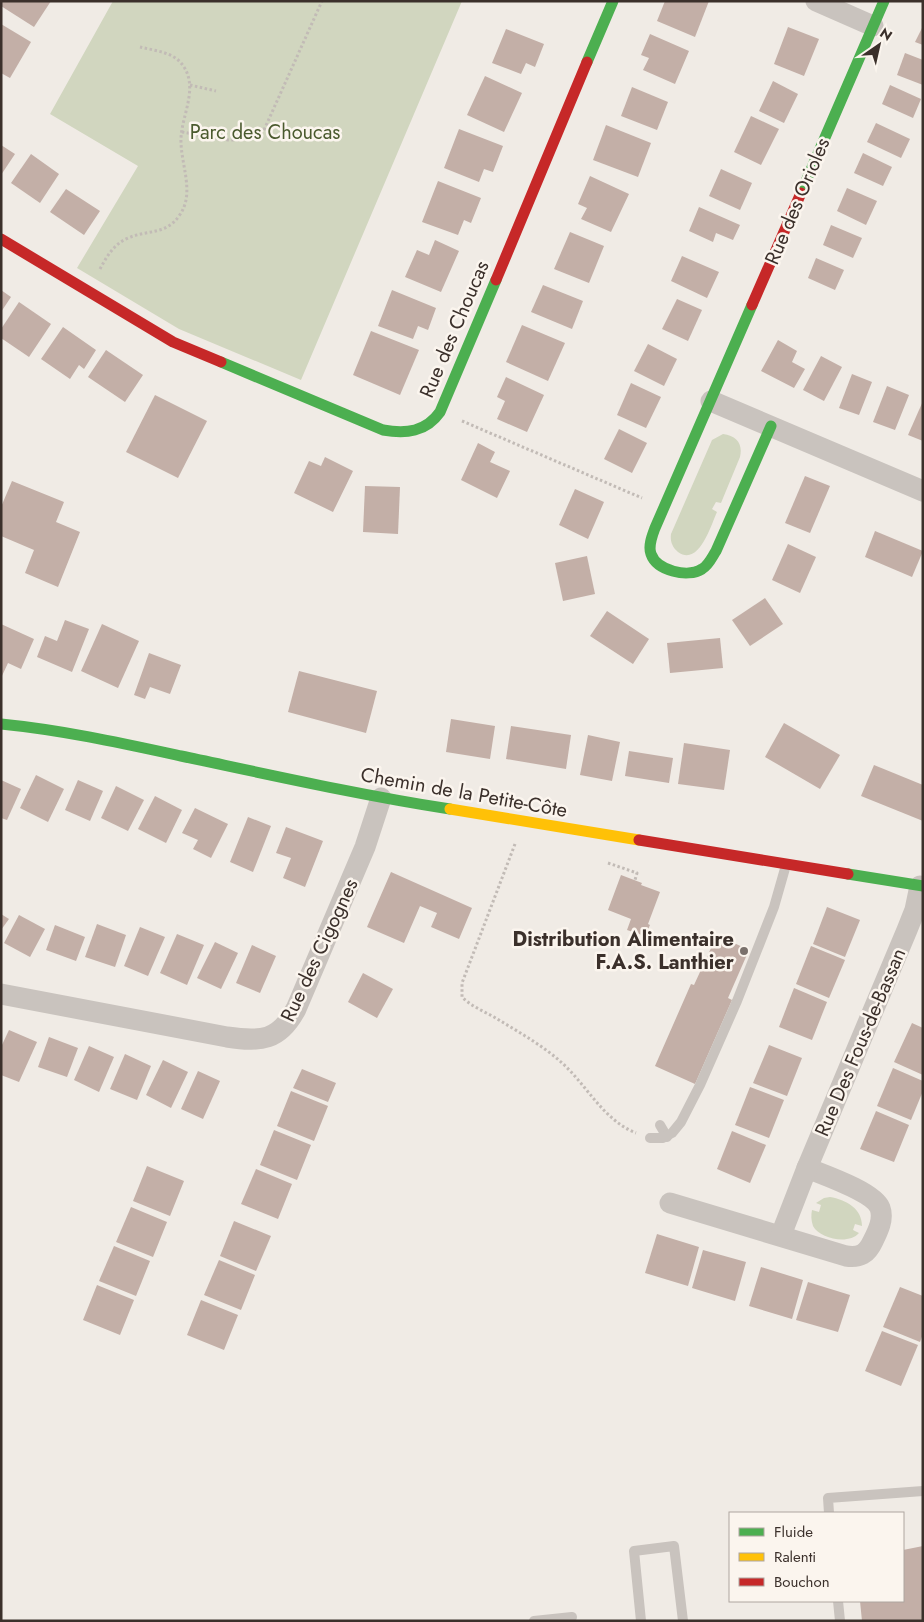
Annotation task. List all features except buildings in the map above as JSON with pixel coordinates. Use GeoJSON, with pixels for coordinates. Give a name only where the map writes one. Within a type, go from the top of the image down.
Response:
{"type":"FeatureCollection","features":[{"type":"Feature","properties":{"kind":"street","name":"Rue des Choucas"},"geometry":{"type":"LineString","coordinates":[[1,239],[173,342],[383,430],[408,433],[424,428],[440,412],[613,1]]}},
{"type":"Feature","properties":{"kind":"street"},"geometry":{"type":"LineString","coordinates":[[816,1],[873,26]]}},
{"type":"Feature","properties":{"kind":"street","name":"Rue des Orioles"},"geometry":{"type":"LineString","coordinates":[[771,426],[716,551],[706,567],[693,573],[676,571],[662,566],[652,558],[650,546],[652,538],[884,1]]}},
{"type":"Feature","properties":{"kind":"street"},"geometry":{"type":"LineString","coordinates":[[711,400],[923,491]]}},
{"type":"Feature","properties":{"kind":"street","name":"Chemin de la Petite-Côte"},"geometry":{"type":"LineString","coordinates":[[1,724],[33,727],[86,736],[381,798],[921,886]]}},
{"type":"Feature","properties":{"kind":"street","name":"Rue des Cigognes"},"geometry":{"type":"LineString","coordinates":[[1,994],[227,1038],[251,1040],[271,1037],[287,1024],[296,1009],[366,847],[381,798]]}},
{"type":"Feature","properties":{"kind":"street","name":"Rue Des Fous-de-Bassan"},"geometry":{"type":"LineString","coordinates":[[780,1235],[907,930],[915,910],[921,886]]}},
{"type":"Feature","properties":{"kind":"street"},"geometry":{"type":"LineString","coordinates":[[670,1203],[846,1256],[854,1257],[866,1253],[876,1234],[882,1215],[880,1208],[868,1194],[807,1168]]}},
{"type":"Feature","properties":{"kind":"lane"},"geometry":{"type":"LineString","coordinates":[[650,1138],[667,1137],[681,1122],[700,1085],[778,899],[786,864]]}},
{"type":"Feature","properties":{"kind":"lane"},"geometry":{"type":"LineString","coordinates":[[660,1125],[667,1137]]}},
{"type":"Feature","properties":{"kind":"lane"},"geometry":{"type":"LineString","coordinates":[[829,1512],[828,1498],[923,1491]]}},
{"type":"Feature","properties":{"kind":"lane"},"geometry":{"type":"LineString","coordinates":[[642,1621],[634,1550],[674,1546],[683,1621]]}},
{"type":"Feature","properties":{"kind":"lane"},"geometry":{"type":"LineString","coordinates":[[838,1602],[840,1621]]}},
{"type":"Feature","properties":{"kind":"lane"},"geometry":{"type":"LineString","coordinates":[[534,1621],[572,1617]]}},
{"type":"Feature","properties":{"kind":"path"},"geometry":{"type":"LineString","coordinates":[[182,132],[224,139],[245,140],[258,136],[264,130],[322,1]]}},
{"type":"Feature","properties":{"kind":"path"},"geometry":{"type":"LineString","coordinates":[[99,270],[109,253],[119,244],[131,237],[164,229],[180,215],[186,204],[187,190],[182,156],[182,132],[190,94],[189,77],[183,66],[173,56],[140,47]]}},
{"type":"Feature","properties":{"kind":"path"},"geometry":{"type":"LineString","coordinates":[[190,85],[216,91]]}},
{"type":"Feature","properties":{"kind":"path"},"geometry":{"type":"LineString","coordinates":[[455,418],[649,502]]}},
{"type":"Feature","properties":{"kind":"path"},"geometry":{"type":"LineString","coordinates":[[522,822],[462,983],[462,997],[509,1026],[561,1062],[617,1124],[650,1138]]}},
{"type":"Feature","properties":{"kind":"path"},"geometry":{"type":"LineString","coordinates":[[608,862],[637,874],[635,880]]}},
{"type":"Feature","properties":{"kind":"green space","name":"Parc des Choucas"},"geometry":{"type":"Polygon","coordinates":[[[113,1],[462,1],[301,380],[179,329],[77,268],[138,166],[50,114],[113,1]]]}},
{"type":"Feature","properties":{"kind":"green space"},"geometry":{"type":"Polygon","coordinates":[[[723,434],[738,441],[741,448],[740,457],[721,503],[716,502],[712,509],[717,512],[708,534],[698,549],[692,554],[685,555],[674,548],[671,534],[712,440],[723,434]]]}},
{"type":"Feature","properties":{"kind":"green space"},"geometry":{"type":"Polygon","coordinates":[[[830,1197],[842,1200],[852,1206],[859,1214],[862,1226],[855,1224],[853,1230],[859,1233],[854,1237],[835,1239],[822,1234],[813,1226],[812,1210],[819,1212],[821,1205],[816,1203],[830,1197]]]}},
{"type":"Feature","properties":{"kind":"traffic: fast"},"geometry":{"type":"LineString","coordinates":[[587,62],[613,1]]}},
{"type":"Feature","properties":{"kind":"traffic: fast"},"geometry":{"type":"LineString","coordinates":[[801,193],[884,1]]}},
{"type":"Feature","properties":{"kind":"traffic: fast"},"geometry":{"type":"LineString","coordinates":[[221,362],[383,430],[400,432],[422,428],[440,412],[496,280]]}},
{"type":"Feature","properties":{"kind":"traffic: fast"},"geometry":{"type":"LineString","coordinates":[[752,305],[655,528],[650,544],[650,551],[654,560],[666,569],[681,573],[696,572],[708,563],[716,551],[771,426]]}},
{"type":"Feature","properties":{"kind":"traffic: fast"},"geometry":{"type":"LineString","coordinates":[[1,724],[91,737],[349,791],[450,809]]}},
{"type":"Feature","properties":{"kind":"traffic: fast"},"geometry":{"type":"LineString","coordinates":[[848,874],[923,886]]}},
{"type":"Feature","properties":{"kind":"traffic: slow"},"geometry":{"type":"LineString","coordinates":[[450,809],[639,840]]}},
{"type":"Feature","properties":{"kind":"traffic: jam"},"geometry":{"type":"LineString","coordinates":[[496,280],[587,62]]}},
{"type":"Feature","properties":{"kind":"traffic: jam"},"geometry":{"type":"LineString","coordinates":[[752,305],[801,193]]}},
{"type":"Feature","properties":{"kind":"traffic: jam"},"geometry":{"type":"LineString","coordinates":[[1,239],[173,342],[221,362]]}},
{"type":"Feature","properties":{"kind":"traffic: jam"},"geometry":{"type":"LineString","coordinates":[[639,840],[848,874]]}},
{"type":"Feature","properties":{"kind":"place","name":"Distribution Alimentaire F.A.S. Lanthier"},"geometry":{"type":"Point","coordinates":[744,951]}}]}
